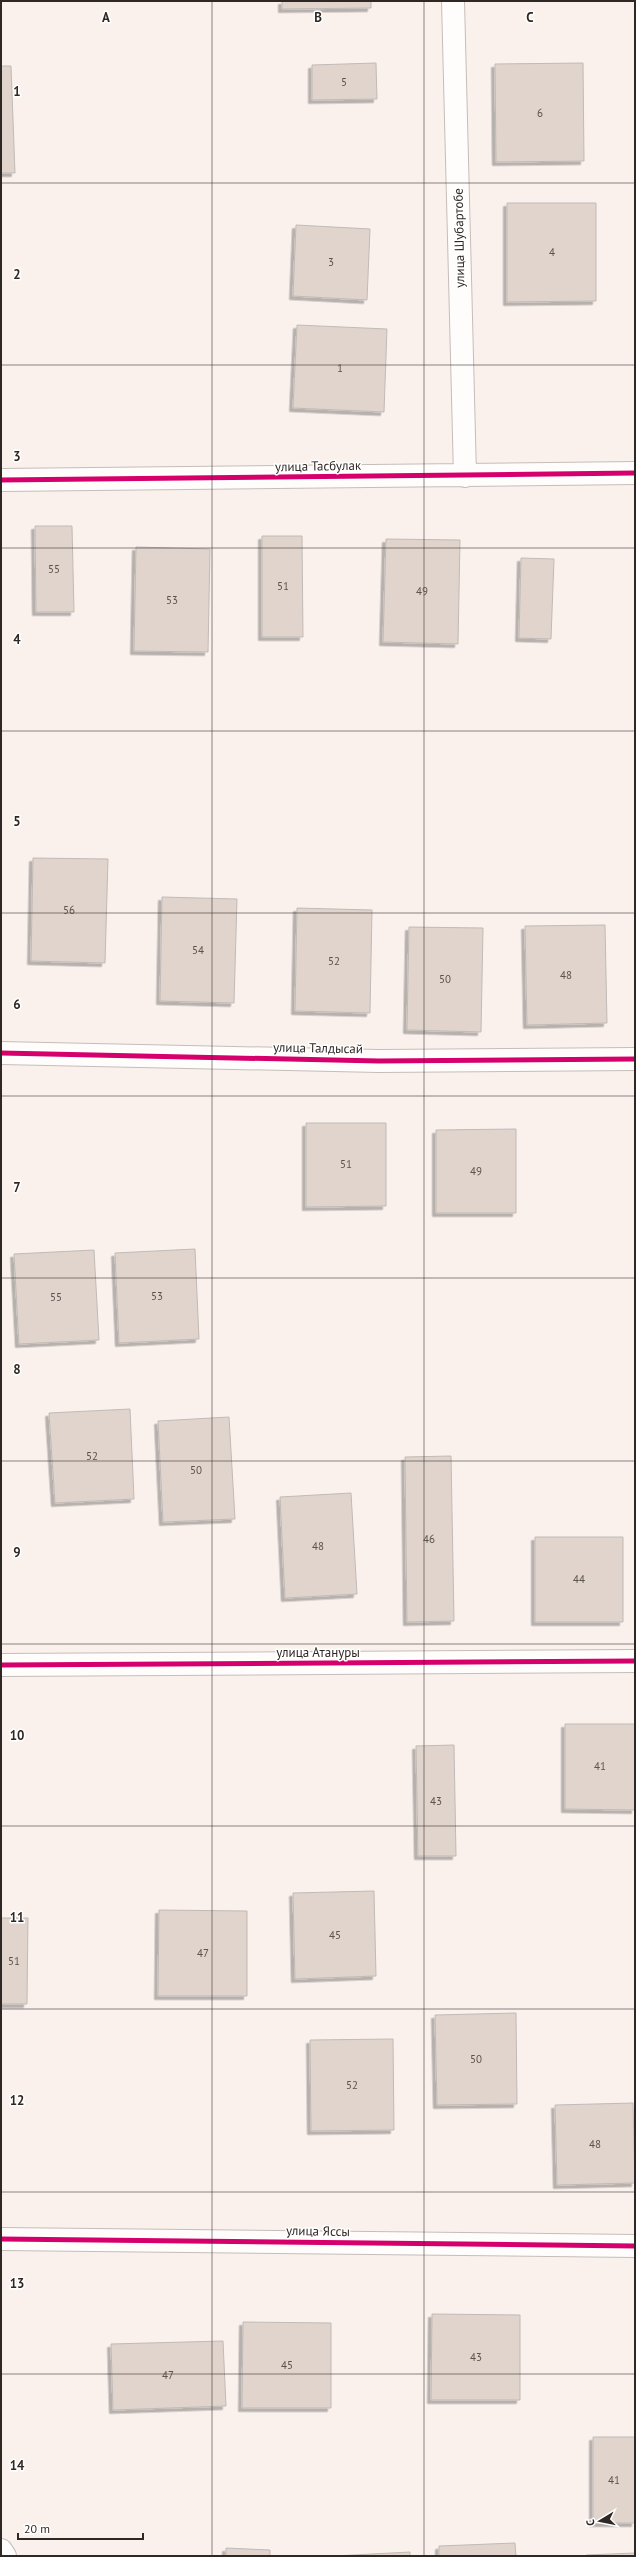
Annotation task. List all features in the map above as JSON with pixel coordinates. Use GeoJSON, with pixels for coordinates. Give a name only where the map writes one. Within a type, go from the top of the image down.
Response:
{"type":"FeatureCollection","features":[{"type":"Feature","properties":{"kind":"street","name":"улица Шубартобе"},"geometry":{"type":"LineString","coordinates":[[453,1],[465,476]]}},
{"type":"Feature","properties":{"kind":"street","name":"улица Тасбулак"},"geometry":{"type":"LineString","coordinates":[[1,480],[635,473]]}},
{"type":"Feature","properties":{"kind":"street","name":"улица Талдысай"},"geometry":{"type":"LineString","coordinates":[[1,1052],[379,1061],[635,1059]]}},
{"type":"Feature","properties":{"kind":"street","name":"улица Атануры"},"geometry":{"type":"LineString","coordinates":[[1,1665],[635,1662]]}},
{"type":"Feature","properties":{"kind":"street","name":"улица Яссы"},"geometry":{"type":"LineString","coordinates":[[1,2239],[635,2246]]}},
{"type":"Feature","properties":{"kind":"street"},"geometry":{"type":"LineString","coordinates":[[1,2550],[4,2556]]}},
{"type":"Feature","properties":{"kind":"building"},"geometry":{"type":"Polygon","coordinates":[[[282,1],[371,1],[371,8],[282,9],[282,1]]]}},
{"type":"Feature","properties":{"kind":"building"},"geometry":{"type":"Polygon","coordinates":[[[376,63],[377,99],[312,100],[312,65],[376,63]]]}},
{"type":"Feature","properties":{"kind":"building"},"geometry":{"type":"Polygon","coordinates":[[[583,63],[584,161],[496,162],[495,64],[583,63]]]}},
{"type":"Feature","properties":{"kind":"building"},"geometry":{"type":"Polygon","coordinates":[[[1,66],[11,66],[15,173],[1,173],[1,66]]]}},
{"type":"Feature","properties":{"kind":"building"},"geometry":{"type":"Polygon","coordinates":[[[507,203],[596,203],[596,301],[507,302],[507,203]]]}},
{"type":"Feature","properties":{"kind":"building"},"geometry":{"type":"Polygon","coordinates":[[[296,225],[370,229],[367,300],[293,296],[296,225]]]}},
{"type":"Feature","properties":{"kind":"building"},"geometry":{"type":"Polygon","coordinates":[[[297,325],[387,329],[384,412],[293,408],[297,325]]]}},
{"type":"Feature","properties":{"kind":"building"},"geometry":{"type":"Polygon","coordinates":[[[35,526],[72,526],[74,612],[36,612],[35,526]]]}},
{"type":"Feature","properties":{"kind":"building"},"geometry":{"type":"Polygon","coordinates":[[[262,536],[302,536],[303,637],[262,637],[262,536]]]}},
{"type":"Feature","properties":{"kind":"building"},"geometry":{"type":"Polygon","coordinates":[[[386,539],[460,540],[458,644],[383,642],[386,539]]]}},
{"type":"Feature","properties":{"kind":"building"},"geometry":{"type":"Polygon","coordinates":[[[136,547],[210,549],[208,652],[134,651],[136,547]]]}},
{"type":"Feature","properties":{"kind":"building"},"geometry":{"type":"Polygon","coordinates":[[[521,558],[554,559],[551,639],[519,638],[521,558]]]}},
{"type":"Feature","properties":{"kind":"building"},"geometry":{"type":"Polygon","coordinates":[[[33,858],[108,859],[105,963],[31,961],[33,858]]]}},
{"type":"Feature","properties":{"kind":"building"},"geometry":{"type":"Polygon","coordinates":[[[162,897],[237,899],[234,1003],[160,1001],[162,897]]]}},
{"type":"Feature","properties":{"kind":"building"},"geometry":{"type":"Polygon","coordinates":[[[297,908],[372,910],[370,1013],[295,1011],[297,908]]]}},
{"type":"Feature","properties":{"kind":"building"},"geometry":{"type":"Polygon","coordinates":[[[605,925],[607,1023],[527,1025],[525,926],[605,925]]]}},
{"type":"Feature","properties":{"kind":"building"},"geometry":{"type":"Polygon","coordinates":[[[409,927],[483,928],[481,1032],[407,1030],[409,927]]]}},
{"type":"Feature","properties":{"kind":"building"},"geometry":{"type":"Polygon","coordinates":[[[306,1123],[386,1123],[386,1206],[306,1207],[306,1123]]]}},
{"type":"Feature","properties":{"kind":"building"},"geometry":{"type":"Polygon","coordinates":[[[516,1129],[516,1213],[436,1213],[436,1130],[516,1129]]]}},
{"type":"Feature","properties":{"kind":"building"},"geometry":{"type":"Polygon","coordinates":[[[195,1249],[199,1339],[119,1343],[115,1253],[195,1249]]]}},
{"type":"Feature","properties":{"kind":"building"},"geometry":{"type":"Polygon","coordinates":[[[94,1250],[99,1340],[19,1344],[14,1254],[94,1250]]]}},
{"type":"Feature","properties":{"kind":"building"},"geometry":{"type":"Polygon","coordinates":[[[130,1409],[134,1499],[55,1503],[49,1413],[130,1409]]]}},
{"type":"Feature","properties":{"kind":"building"},"geometry":{"type":"Polygon","coordinates":[[[229,1417],[235,1519],[163,1522],[158,1421],[229,1417]]]}},
{"type":"Feature","properties":{"kind":"building"},"geometry":{"type":"Polygon","coordinates":[[[451,1456],[454,1621],[407,1622],[405,1457],[451,1456]]]}},
{"type":"Feature","properties":{"kind":"building"},"geometry":{"type":"Polygon","coordinates":[[[351,1493],[357,1594],[285,1598],[280,1497],[351,1493]]]}},
{"type":"Feature","properties":{"kind":"building"},"geometry":{"type":"Polygon","coordinates":[[[535,1537],[623,1537],[623,1622],[535,1622],[535,1537]]]}},
{"type":"Feature","properties":{"kind":"building"},"geometry":{"type":"Polygon","coordinates":[[[565,1724],[635,1724],[635,1810],[565,1809],[565,1724]]]}},
{"type":"Feature","properties":{"kind":"building"},"geometry":{"type":"Polygon","coordinates":[[[454,1745],[456,1856],[418,1856],[416,1746],[454,1745]]]}},
{"type":"Feature","properties":{"kind":"building"},"geometry":{"type":"Polygon","coordinates":[[[374,1891],[376,1976],[295,1979],[293,1893],[374,1891]]]}},
{"type":"Feature","properties":{"kind":"building"},"geometry":{"type":"Polygon","coordinates":[[[159,1910],[247,1911],[247,1996],[158,1996],[159,1910]]]}},
{"type":"Feature","properties":{"kind":"building"},"geometry":{"type":"Polygon","coordinates":[[[1,1918],[28,1918],[27,2004],[1,2004],[1,1918]]]}},
{"type":"Feature","properties":{"kind":"building"},"geometry":{"type":"Polygon","coordinates":[[[516,2013],[517,2104],[437,2105],[435,2015],[516,2013]]]}},
{"type":"Feature","properties":{"kind":"building"},"geometry":{"type":"Polygon","coordinates":[[[393,2039],[394,2130],[311,2131],[310,2040],[393,2039]]]}},
{"type":"Feature","properties":{"kind":"building"},"geometry":{"type":"Polygon","coordinates":[[[633,2103],[635,2183],[557,2185],[555,2105],[633,2103]]]}},
{"type":"Feature","properties":{"kind":"building"},"geometry":{"type":"Polygon","coordinates":[[[432,2314],[520,2315],[520,2400],[431,2400],[432,2314]]]}},
{"type":"Feature","properties":{"kind":"building"},"geometry":{"type":"Polygon","coordinates":[[[243,2322],[331,2323],[331,2408],[242,2408],[243,2322]]]}},
{"type":"Feature","properties":{"kind":"building"},"geometry":{"type":"Polygon","coordinates":[[[223,2341],[226,2406],[113,2410],[111,2344],[223,2341]]]}},
{"type":"Feature","properties":{"kind":"building"},"geometry":{"type":"Polygon","coordinates":[[[593,2437],[635,2437],[635,2523],[593,2523],[593,2437]]]}},
{"type":"Feature","properties":{"kind":"building"},"geometry":{"type":"Polygon","coordinates":[[[515,2543],[516,2556],[439,2556],[439,2546],[515,2543]]]}},
{"type":"Feature","properties":{"kind":"building"},"geometry":{"type":"Polygon","coordinates":[[[226,2548],[270,2550],[270,2556],[226,2556],[226,2548]]]}},
{"type":"Feature","properties":{"kind":"building"},"geometry":{"type":"Polygon","coordinates":[[[410,2552],[410,2556],[334,2556],[410,2552]]]}},
{"type":"Feature","properties":{"kind":"building"},"geometry":{"type":"Polygon","coordinates":[[[635,2553],[635,2556],[586,2556],[586,2555],[635,2553]]]}},
{"type":"Feature","properties":{"kind":"cycle path"},"geometry":{"type":"LineString","coordinates":[[1,480],[635,473]]}},
{"type":"Feature","properties":{"kind":"cycle path"},"geometry":{"type":"LineString","coordinates":[[1,1053],[379,1061],[635,1059]]}},
{"type":"Feature","properties":{"kind":"cycle path"},"geometry":{"type":"LineString","coordinates":[[1,1665],[635,1661]]}},
{"type":"Feature","properties":{"kind":"cycle path"},"geometry":{"type":"LineString","coordinates":[[1,2239],[635,2246]]}}]}
